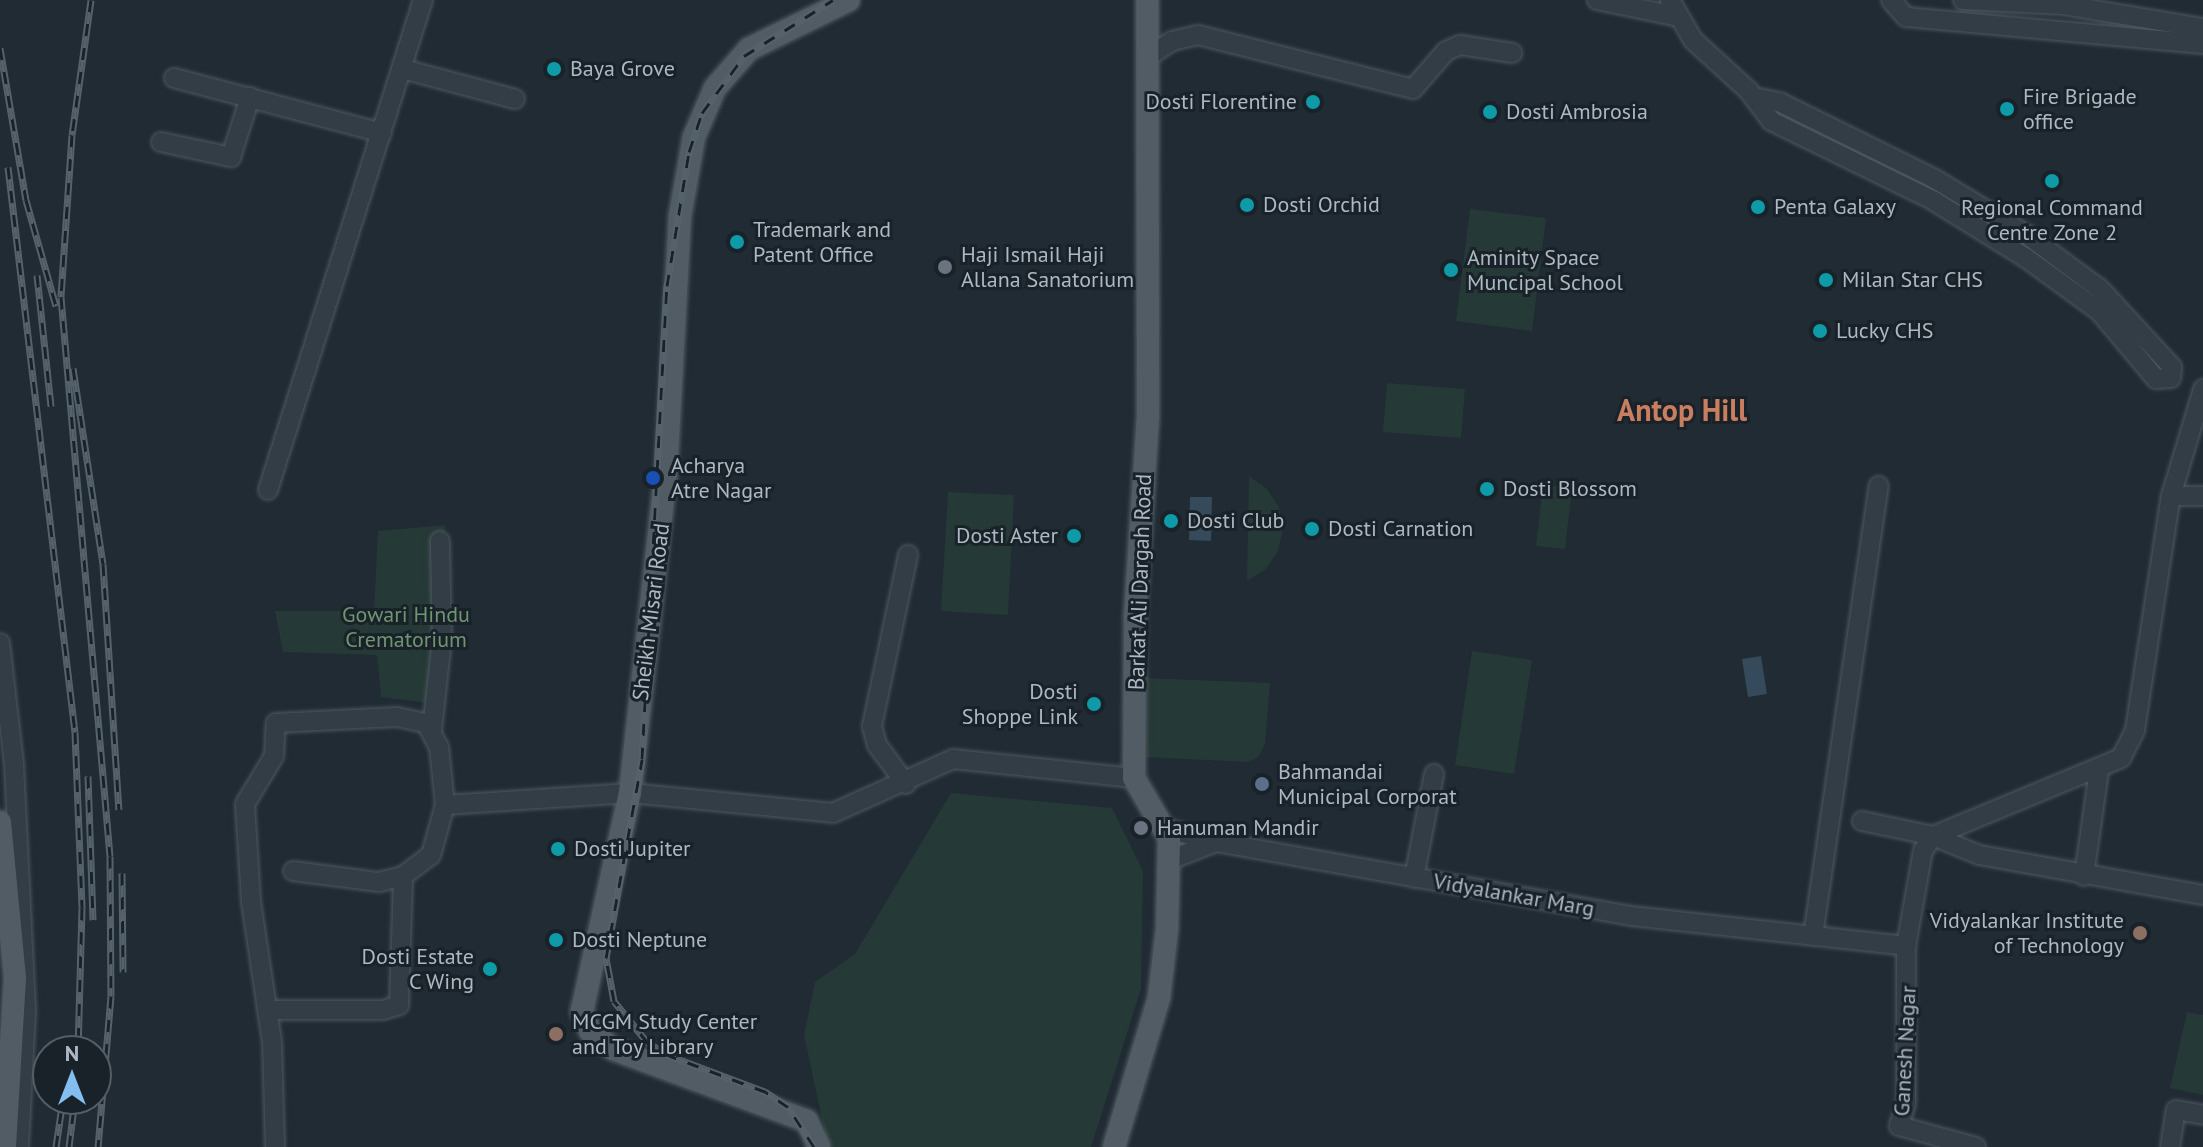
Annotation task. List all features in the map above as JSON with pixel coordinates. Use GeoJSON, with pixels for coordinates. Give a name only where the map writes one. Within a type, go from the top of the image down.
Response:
{"type":"FeatureCollection","features":[{"type":"Feature","properties":{"kind":"main road","name":"Sheikh Misari Road"},"geometry":{"type":"LineString","coordinates":[[819,1147],[807,1121],[613,1049],[590,1031],[582,1011],[630,793],[666,474],[680,216],[694,137],[715,88],[749,49],[849,0]]}},
{"type":"Feature","properties":{"kind":"main road","name":"Barkat Ali Dargah Road"},"geometry":{"type":"LineString","coordinates":[[1134,778],[1135,617],[1148,415],[1147,0]]}},
{"type":"Feature","properties":{"kind":"main road"},"geometry":{"type":"LineString","coordinates":[[1114,1147],[1159,998],[1167,929],[1164,828],[1134,778]]}},
{"type":"Feature","properties":{"kind":"main road"},"geometry":{"type":"LineString","coordinates":[[0,822],[15,978],[11,1138]]}},
{"type":"Feature","properties":{"kind":"street"},"geometry":{"type":"LineString","coordinates":[[268,490],[423,0]]}},
{"type":"Feature","properties":{"kind":"street"},"geometry":{"type":"LineString","coordinates":[[1146,51],[1156,0]]}},
{"type":"Feature","properties":{"kind":"street"},"geometry":{"type":"LineString","coordinates":[[1597,0],[1673,8],[1693,40],[1754,97],[1771,121],[1934,201],[1989,235],[2099,311],[2156,379],[2171,378],[2172,367],[2100,289],[2001,219],[1935,179],[1779,102],[1754,97]]}},
{"type":"Feature","properties":{"kind":"street"},"geometry":{"type":"LineString","coordinates":[[1891,0],[1906,17],[2203,44]]}},
{"type":"Feature","properties":{"kind":"street"},"geometry":{"type":"LineString","coordinates":[[1963,0],[2039,2],[2203,28]]}},
{"type":"Feature","properties":{"kind":"street"},"geometry":{"type":"LineString","coordinates":[[1146,51],[1198,35],[1413,89],[1446,51],[1460,45],[1512,53]]}},
{"type":"Feature","properties":{"kind":"street"},"geometry":{"type":"LineString","coordinates":[[403,69],[515,99]]}},
{"type":"Feature","properties":{"kind":"street"},"geometry":{"type":"LineString","coordinates":[[174,78],[382,133]]}},
{"type":"Feature","properties":{"kind":"street"},"geometry":{"type":"LineString","coordinates":[[161,142],[231,157],[250,97]]}},
{"type":"Feature","properties":{"kind":"street"},"geometry":{"type":"LineString","coordinates":[[1989,235],[2001,219]]}},
{"type":"Feature","properties":{"kind":"street"},"geometry":{"type":"LineString","coordinates":[[1906,946],[1923,851],[1933,836],[2099,771],[2121,758],[2135,730],[2171,496],[2203,389]]}},
{"type":"Feature","properties":{"kind":"street"},"geometry":{"type":"LineString","coordinates":[[1813,936],[1879,486]]}},
{"type":"Feature","properties":{"kind":"street"},"geometry":{"type":"LineString","coordinates":[[2171,496],[2203,496]]}},
{"type":"Feature","properties":{"kind":"street"},"geometry":{"type":"LineString","coordinates":[[293,871],[379,882],[403,876],[431,855],[445,805],[432,730],[442,640],[440,541]]}},
{"type":"Feature","properties":{"kind":"street"},"geometry":{"type":"LineString","coordinates":[[906,784],[877,745],[872,726],[908,555]]}},
{"type":"Feature","properties":{"kind":"street"},"geometry":{"type":"LineString","coordinates":[[0,643],[14,764],[26,1012],[11,1138]]}},
{"type":"Feature","properties":{"kind":"street"},"geometry":{"type":"LineString","coordinates":[[275,1147],[267,1010],[251,902],[245,804],[274,756],[276,723],[414,718],[432,730]]}},
{"type":"Feature","properties":{"kind":"street"},"geometry":{"type":"LineString","coordinates":[[445,805],[630,793],[833,813],[906,784],[953,759],[1134,778]]}},
{"type":"Feature","properties":{"kind":"street"},"geometry":{"type":"LineString","coordinates":[[2084,876],[2099,771]]}},
{"type":"Feature","properties":{"kind":"street"},"geometry":{"type":"LineString","coordinates":[[1414,878],[1434,774]]}},
{"type":"Feature","properties":{"kind":"street"},"geometry":{"type":"LineString","coordinates":[[1862,821],[1933,836],[1979,855],[2203,895]]}},
{"type":"Feature","properties":{"kind":"street","name":"Vidyalankar Marg"},"geometry":{"type":"LineString","coordinates":[[1164,828],[1216,842],[1631,916],[1906,946]]}},
{"type":"Feature","properties":{"kind":"street"},"geometry":{"type":"LineString","coordinates":[[1167,861],[1216,842]]}},
{"type":"Feature","properties":{"kind":"street"},"geometry":{"type":"LineString","coordinates":[[267,1010],[383,1010],[399,1005],[403,876]]}},
{"type":"Feature","properties":{"kind":"street","name":"Ganesh Nagar"},"geometry":{"type":"LineString","coordinates":[[1906,946],[1906,1103],[1899,1126],[1976,1147]]}},
{"type":"Feature","properties":{"kind":"street"},"geometry":{"type":"LineString","coordinates":[[2170,1147],[2176,1110],[2203,1115]]}},
{"type":"Feature","properties":{"kind":"green space"},"geometry":{"type":"Polygon","coordinates":[[[1470,209],[1546,218],[1532,331],[1456,321],[1470,209]]]}},
{"type":"Feature","properties":{"kind":"green space"},"geometry":{"type":"Polygon","coordinates":[[[1387,383],[1465,389],[1461,438],[1383,432],[1387,383]]]}},
{"type":"Feature","properties":{"kind":"green space"},"geometry":{"type":"Polygon","coordinates":[[[1249,476],[1267,489],[1279,507],[1283,529],[1278,551],[1266,569],[1247,581],[1249,476]]]}},
{"type":"Feature","properties":{"kind":"green space"},"geometry":{"type":"Polygon","coordinates":[[[1543,485],[1572,488],[1565,549],[1536,546],[1543,485]]]}},
{"type":"Feature","properties":{"kind":"green space"},"geometry":{"type":"Polygon","coordinates":[[[948,492],[1014,495],[1008,615],[941,611],[948,492]]]}},
{"type":"Feature","properties":{"kind":"green space","name":"Gowari Hindu Crematorium"},"geometry":{"type":"Polygon","coordinates":[[[445,525],[438,704],[381,697],[377,655],[283,652],[275,611],[374,611],[378,531],[445,525]]]}},
{"type":"Feature","properties":{"kind":"green space"},"geometry":{"type":"Polygon","coordinates":[[[1472,651],[1532,660],[1514,774],[1455,765],[1472,651]]]}},
{"type":"Feature","properties":{"kind":"green space"},"geometry":{"type":"Polygon","coordinates":[[[1143,678],[1270,683],[1265,744],[1258,757],[1249,762],[1143,757],[1143,678]]]}},
{"type":"Feature","properties":{"kind":"green space"},"geometry":{"type":"Polygon","coordinates":[[[951,793],[1112,808],[1143,871],[1141,989],[1091,1147],[828,1147],[804,1035],[815,982],[855,954],[951,793]]]}},
{"type":"Feature","properties":{"kind":"green space"},"geometry":{"type":"Polygon","coordinates":[[[2187,1012],[2203,1015],[2203,1095],[2170,1088],[2187,1012]]]}},
{"type":"Feature","properties":{"kind":"water"},"geometry":{"type":"Polygon","coordinates":[[[1190,497],[1212,497],[1211,541],[1189,540],[1190,497]]]}},
{"type":"Feature","properties":{"kind":"water"},"geometry":{"type":"Polygon","coordinates":[[[1761,656],[1767,694],[1748,697],[1742,659],[1761,656]]]}},
{"type":"Feature","properties":{"kind":"railway"},"geometry":{"type":"LineString","coordinates":[[91,0],[72,135],[61,297],[110,856],[111,996],[98,1147]]}},
{"type":"Feature","properties":{"kind":"railway"},"geometry":{"type":"LineString","coordinates":[[814,1147],[788,1107],[766,1092],[670,1056],[648,1043],[614,1001],[606,958],[642,759],[667,286],[689,152],[702,113],[744,56],[833,0]]}},
{"type":"Feature","properties":{"kind":"railway"},"geometry":{"type":"LineString","coordinates":[[0,48],[26,200],[56,306]]}},
{"type":"Feature","properties":{"kind":"railway"},"geometry":{"type":"LineString","coordinates":[[8,167],[75,732],[82,908],[78,1035]]}},
{"type":"Feature","properties":{"kind":"railway"},"geometry":{"type":"LineString","coordinates":[[37,275],[51,406]]}},
{"type":"Feature","properties":{"kind":"railway"},"geometry":{"type":"LineString","coordinates":[[73,368],[103,564],[119,809]]}},
{"type":"Feature","properties":{"kind":"railway"},"geometry":{"type":"LineString","coordinates":[[88,776],[93,920]]}},
{"type":"Feature","properties":{"kind":"railway"},"geometry":{"type":"LineString","coordinates":[[122,873],[123,972]]}},
{"type":"Feature","properties":{"kind":"railway"},"geometry":{"type":"LineString","coordinates":[[56,1147],[61,1115]]}},
{"type":"Feature","properties":{"kind":"railway"},"geometry":{"type":"LineString","coordinates":[[69,1147],[73,1115]]}},
{"type":"Feature","properties":{"kind":"place","name":"Baya Grove"},"geometry":{"type":"Point","coordinates":[554,69]}},
{"type":"Feature","properties":{"kind":"place","name":"Dosti Florentine"},"geometry":{"type":"Point","coordinates":[1313,102]}},
{"type":"Feature","properties":{"kind":"place","name":"Fire Brigade office"},"geometry":{"type":"Point","coordinates":[2007,109]}},
{"type":"Feature","properties":{"kind":"place","name":"Dosti Ambrosia"},"geometry":{"type":"Point","coordinates":[1490,112]}},
{"type":"Feature","properties":{"kind":"place","name":"Regional Command Centre Zone 2"},"geometry":{"type":"Point","coordinates":[2052,181]}},
{"type":"Feature","properties":{"kind":"place","name":"Dosti Orchid"},"geometry":{"type":"Point","coordinates":[1247,205]}},
{"type":"Feature","properties":{"kind":"place","name":"Penta Galaxy"},"geometry":{"type":"Point","coordinates":[1758,207]}},
{"type":"Feature","properties":{"kind":"place","name":"Trademark and Patent Office"},"geometry":{"type":"Point","coordinates":[737,242]}},
{"type":"Feature","properties":{"kind":"place","name":"Haji Ismail Haji Allana Sanatorium"},"geometry":{"type":"Point","coordinates":[945,267]}},
{"type":"Feature","properties":{"kind":"place","name":"Aminity Space Muncipal School"},"geometry":{"type":"Point","coordinates":[1451,270]}},
{"type":"Feature","properties":{"kind":"place","name":"Milan Star CHS"},"geometry":{"type":"Point","coordinates":[1826,280]}},
{"type":"Feature","properties":{"kind":"place","name":"Lucky CHS"},"geometry":{"type":"Point","coordinates":[1820,331]}},
{"type":"Feature","properties":{"kind":"place","name":"Acharya Atre Nagar"},"geometry":{"type":"Point","coordinates":[653,478]}},
{"type":"Feature","properties":{"kind":"place","name":"Dosti Blossom"},"geometry":{"type":"Point","coordinates":[1487,489]}},
{"type":"Feature","properties":{"kind":"place","name":"Dosti Club"},"geometry":{"type":"Point","coordinates":[1171,521]}},
{"type":"Feature","properties":{"kind":"place","name":"Dosti Carnation"},"geometry":{"type":"Point","coordinates":[1312,529]}},
{"type":"Feature","properties":{"kind":"place","name":"Dosti Aster"},"geometry":{"type":"Point","coordinates":[1074,536]}},
{"type":"Feature","properties":{"kind":"place","name":"Dosti Shoppe Link"},"geometry":{"type":"Point","coordinates":[1094,704]}},
{"type":"Feature","properties":{"kind":"place","name":"Bahmandai Municipal Corporat"},"geometry":{"type":"Point","coordinates":[1262,784]}},
{"type":"Feature","properties":{"kind":"place","name":"Hanuman Mandir"},"geometry":{"type":"Point","coordinates":[1141,828]}},
{"type":"Feature","properties":{"kind":"place","name":"Dosti Jupiter"},"geometry":{"type":"Point","coordinates":[558,849]}},
{"type":"Feature","properties":{"kind":"place","name":"Vidyalankar Institute of Technology"},"geometry":{"type":"Point","coordinates":[2140,933]}},
{"type":"Feature","properties":{"kind":"place","name":"Dosti Neptune"},"geometry":{"type":"Point","coordinates":[556,940]}},
{"type":"Feature","properties":{"kind":"place","name":"Dosti Estate C Wing"},"geometry":{"type":"Point","coordinates":[490,969]}},
{"type":"Feature","properties":{"kind":"place","name":"MCGM Study Center and Toy Library"},"geometry":{"type":"Point","coordinates":[556,1034]}},
{"type":"Feature","properties":{"kind":"district","name":"Antop Hill"},"geometry":{"type":"Point","coordinates":[1682,410]}}]}
